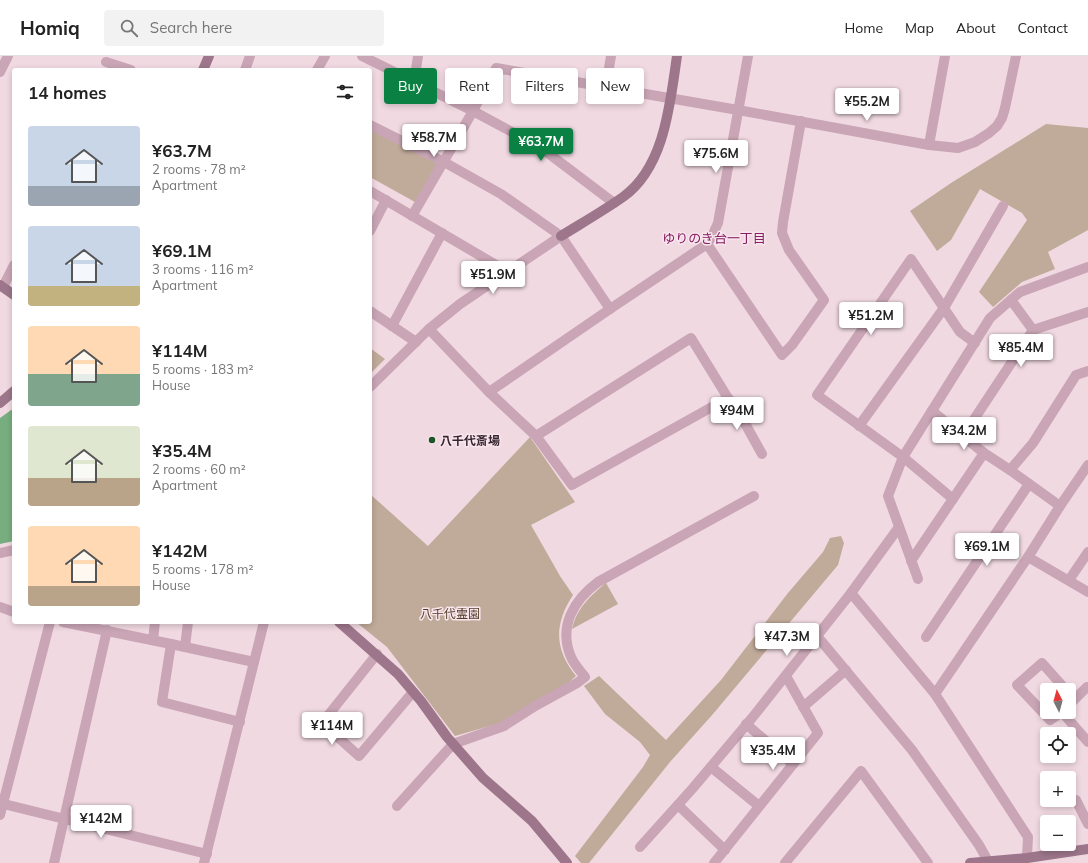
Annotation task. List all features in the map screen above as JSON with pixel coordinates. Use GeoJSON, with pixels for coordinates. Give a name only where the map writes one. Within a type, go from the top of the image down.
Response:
{"type":"FeatureCollection","features":[{"type":"Feature","properties":{"kind":"street"},"geometry":{"type":"LineString","coordinates":[[0,72],[8,56]]}},
{"type":"Feature","properties":{"kind":"street"},"geometry":{"type":"LineString","coordinates":[[204,68],[209,56]]}},
{"type":"Feature","properties":{"kind":"street"},"geometry":{"type":"LineString","coordinates":[[246,68],[250,56]]}},
{"type":"Feature","properties":{"kind":"street"},"geometry":{"type":"LineString","coordinates":[[318,68],[325,56]]}},
{"type":"Feature","properties":{"kind":"street"},"geometry":{"type":"LineString","coordinates":[[362,56],[386,68]]}},
{"type":"Feature","properties":{"kind":"street"},"geometry":{"type":"LineString","coordinates":[[416,68],[418,56]]}},
{"type":"Feature","properties":{"kind":"street"},"geometry":{"type":"LineString","coordinates":[[609,68],[611,56]]}},
{"type":"Feature","properties":{"kind":"street"},"geometry":{"type":"LineString","coordinates":[[372,385],[429,329],[460,304],[561,236],[624,197],[644,176],[651,165],[662,136],[677,56]]}},
{"type":"Feature","properties":{"kind":"street"},"geometry":{"type":"LineString","coordinates":[[489,392],[706,244],[712,236],[718,223],[748,56]]}},
{"type":"Feature","properties":{"kind":"street"},"geometry":{"type":"LineString","coordinates":[[929,144],[945,56]]}},
{"type":"Feature","properties":{"kind":"street"},"geometry":{"type":"LineString","coordinates":[[644,93],[958,148],[975,142],[989,134],[997,126],[1006,108],[1016,56]]}},
{"type":"Feature","properties":{"kind":"street"},"geometry":{"type":"LineString","coordinates":[[106,63],[127,68]]}},
{"type":"Feature","properties":{"kind":"street"},"geometry":{"type":"LineString","coordinates":[[412,216],[473,111],[496,68],[586,83]]}},
{"type":"Feature","properties":{"kind":"street"},"geometry":{"type":"LineString","coordinates":[[437,93],[540,147],[614,203]]}},
{"type":"Feature","properties":{"kind":"street"},"geometry":{"type":"LineString","coordinates":[[706,244],[782,355],[792,345],[824,300],[789,250],[782,233],[782,222],[801,121]]}},
{"type":"Feature","properties":{"kind":"street"},"geometry":{"type":"LineString","coordinates":[[372,126],[444,162],[501,194],[561,236],[610,309]]}},
{"type":"Feature","properties":{"kind":"street"},"geometry":{"type":"LineString","coordinates":[[372,192],[508,272]]}},
{"type":"Feature","properties":{"kind":"street"},"geometry":{"type":"LineString","coordinates":[[372,227],[386,200]]}},
{"type":"Feature","properties":{"kind":"street"},"geometry":{"type":"LineString","coordinates":[[859,426],[944,308],[1003,206]]}},
{"type":"Feature","properties":{"kind":"street"},"geometry":{"type":"LineString","coordinates":[[392,326],[442,233]]}},
{"type":"Feature","properties":{"kind":"street"},"geometry":{"type":"LineString","coordinates":[[953,499],[903,457],[817,395],[911,259],[960,332],[975,343]]}},
{"type":"Feature","properties":{"kind":"street"},"geometry":{"type":"LineString","coordinates":[[918,579],[888,496],[903,457],[990,318],[1020,292],[1088,267]]}},
{"type":"Feature","properties":{"kind":"street"},"geometry":{"type":"LineString","coordinates":[[12,268],[1,286],[12,294]]}},
{"type":"Feature","properties":{"kind":"street"},"geometry":{"type":"LineString","coordinates":[[1011,300],[1033,330]]}},
{"type":"Feature","properties":{"kind":"street"},"geometry":{"type":"LineString","coordinates":[[372,312],[416,342]]}},
{"type":"Feature","properties":{"kind":"street"},"geometry":{"type":"LineString","coordinates":[[963,436],[1033,330],[1088,312]]}},
{"type":"Feature","properties":{"kind":"street"},"geometry":{"type":"LineString","coordinates":[[429,329],[489,392],[536,436],[572,485],[728,398]]}},
{"type":"Feature","properties":{"kind":"street"},"geometry":{"type":"LineString","coordinates":[[536,436],[691,338],[728,398],[737,408],[762,454]]}},
{"type":"Feature","properties":{"kind":"street"},"geometry":{"type":"LineString","coordinates":[[1010,470],[1034,443],[1076,375],[1088,371]]}},
{"type":"Feature","properties":{"kind":"street"},"geometry":{"type":"LineString","coordinates":[[0,403],[12,393]]}},
{"type":"Feature","properties":{"kind":"street"},"geometry":{"type":"LineString","coordinates":[[932,411],[984,453],[1060,506]]}},
{"type":"Feature","properties":{"kind":"street"},"geometry":{"type":"LineString","coordinates":[[911,561],[984,453]]}},
{"type":"Feature","properties":{"kind":"street"},"geometry":{"type":"LineString","coordinates":[[935,694],[1028,557],[1088,465]]}},
{"type":"Feature","properties":{"kind":"street"},"geometry":{"type":"LineString","coordinates":[[926,637],[1029,484]]}},
{"type":"Feature","properties":{"kind":"street"},"geometry":{"type":"LineString","coordinates":[[398,806],[453,744],[504,726],[585,677],[571,657],[566,642],[567,624],[574,606],[586,591],[598,582],[754,496]]}},
{"type":"Feature","properties":{"kind":"street"},"geometry":{"type":"LineString","coordinates":[[640,847],[711,767],[786,676],[851,593],[899,527]]}},
{"type":"Feature","properties":{"kind":"street"},"geometry":{"type":"LineString","coordinates":[[0,553],[12,550]]}},
{"type":"Feature","properties":{"kind":"street"},"geometry":{"type":"LineString","coordinates":[[1069,580],[1088,552]]}},
{"type":"Feature","properties":{"kind":"street"},"geometry":{"type":"LineString","coordinates":[[1028,557],[1088,592]]}},
{"type":"Feature","properties":{"kind":"street"},"geometry":{"type":"LineString","coordinates":[[851,593],[935,694],[1028,837],[1027,858]]}},
{"type":"Feature","properties":{"kind":"street"},"geometry":{"type":"LineString","coordinates":[[0,607],[12,611]]}},
{"type":"Feature","properties":{"kind":"street"},"geometry":{"type":"LineString","coordinates":[[0,815],[1,803],[49,624]]}},
{"type":"Feature","properties":{"kind":"street"},"geometry":{"type":"LineString","coordinates":[[74,624],[254,662]]}},
{"type":"Feature","properties":{"kind":"street"},"geometry":{"type":"LineString","coordinates":[[153,640],[155,624]]}},
{"type":"Feature","properties":{"kind":"street"},"geometry":{"type":"LineString","coordinates":[[185,647],[188,624]]}},
{"type":"Feature","properties":{"kind":"street"},"geometry":{"type":"LineString","coordinates":[[1,803],[64,818],[205,859],[264,624]]}},
{"type":"Feature","properties":{"kind":"street"},"geometry":{"type":"LineString","coordinates":[[341,624],[398,674],[453,744],[483,778],[532,821],[567,863]]}},
{"type":"Feature","properties":{"kind":"street"},"geometry":{"type":"LineString","coordinates":[[54,863],[107,630]]}},
{"type":"Feature","properties":{"kind":"street"},"geometry":{"type":"LineString","coordinates":[[817,636],[912,750],[979,845],[988,862]]}},
{"type":"Feature","properties":{"kind":"street"},"geometry":{"type":"LineString","coordinates":[[171,644],[162,702],[240,722]]}},
{"type":"Feature","properties":{"kind":"street"},"geometry":{"type":"LineString","coordinates":[[377,654],[322,723],[359,756],[413,692]]}},
{"type":"Feature","properties":{"kind":"street"},"geometry":{"type":"LineString","coordinates":[[1040,709],[1017,684],[1042,663],[1060,683]]}},
{"type":"Feature","properties":{"kind":"street"},"geometry":{"type":"LineString","coordinates":[[803,706],[846,670]]}},
{"type":"Feature","properties":{"kind":"street"},"geometry":{"type":"LineString","coordinates":[[714,863],[818,733],[786,676]]}},
{"type":"Feature","properties":{"kind":"street"},"geometry":{"type":"LineString","coordinates":[[1076,698],[1087,687]]}},
{"type":"Feature","properties":{"kind":"street"},"geometry":{"type":"LineString","coordinates":[[1068,719],[1088,742]]}},
{"type":"Feature","properties":{"kind":"street"},"geometry":{"type":"LineString","coordinates":[[746,724],[793,764]]}},
{"type":"Feature","properties":{"kind":"street"},"geometry":{"type":"LineString","coordinates":[[711,767],[760,806]]}},
{"type":"Feature","properties":{"kind":"street"},"geometry":{"type":"LineString","coordinates":[[785,863],[861,771],[928,863]]}},
{"type":"Feature","properties":{"kind":"street"},"geometry":{"type":"LineString","coordinates":[[1076,800],[1088,824]]}},
{"type":"Feature","properties":{"kind":"street"},"geometry":{"type":"LineString","coordinates":[[678,805],[724,850]]}},
{"type":"Feature","properties":{"kind":"street"},"geometry":{"type":"LineString","coordinates":[[970,863],[1027,858],[1088,849]]}},
{"type":"Feature","properties":{"kind":"green space"},"geometry":{"type":"Polygon","coordinates":[[[1046,124],[1088,128],[1088,230],[1048,252],[1055,269],[1022,282],[993,307],[979,292],[1027,220],[1022,213],[980,189],[951,240],[937,251],[910,211],[951,183],[1046,124]]]}},
{"type":"Feature","properties":{"kind":"green space"},"geometry":{"type":"Polygon","coordinates":[[[372,131],[435,161],[438,167],[415,202],[372,178],[372,131]]]}},
{"type":"Feature","properties":{"kind":"green space"},"geometry":{"type":"Polygon","coordinates":[[[372,349],[385,359],[372,372],[372,349]]]}},
{"type":"Feature","properties":{"kind":"green space","name":"八千代霊園"},"geometry":{"type":"Polygon","coordinates":[[[530,437],[575,502],[531,525],[560,576],[573,595],[562,616],[559,636],[560,646],[564,656],[576,676],[569,682],[500,723],[455,736],[387,647],[358,624],[372,624],[372,496],[428,546],[530,437]]]}},
{"type":"Feature","properties":{"kind":"green space"},"geometry":{"type":"Polygon","coordinates":[[[841,536],[844,543],[838,565],[713,714],[670,762],[589,863],[581,863],[575,856],[643,767],[650,755],[640,742],[605,714],[584,686],[599,676],[666,740],[721,680],[788,593],[823,552],[830,538],[841,536]]]}},
{"type":"Feature","properties":{"kind":"green space"},"geometry":{"type":"Polygon","coordinates":[[[606,583],[618,604],[572,629],[577,615],[585,603],[606,583]]]}},
{"type":"Feature","properties":{"kind":"shaded area"},"geometry":{"type":"Polygon","coordinates":[[[12,409],[12,541],[0,544],[0,418],[12,409]]]}},
{"type":"Feature","properties":{"kind":"place","name":"八千代斎場"},"geometry":{"type":"Point","coordinates":[432,440]}},
{"type":"Feature","properties":{"kind":"district","name":"ゆりのき台一丁目"},"geometry":{"type":"Point","coordinates":[714,238]}}]}
